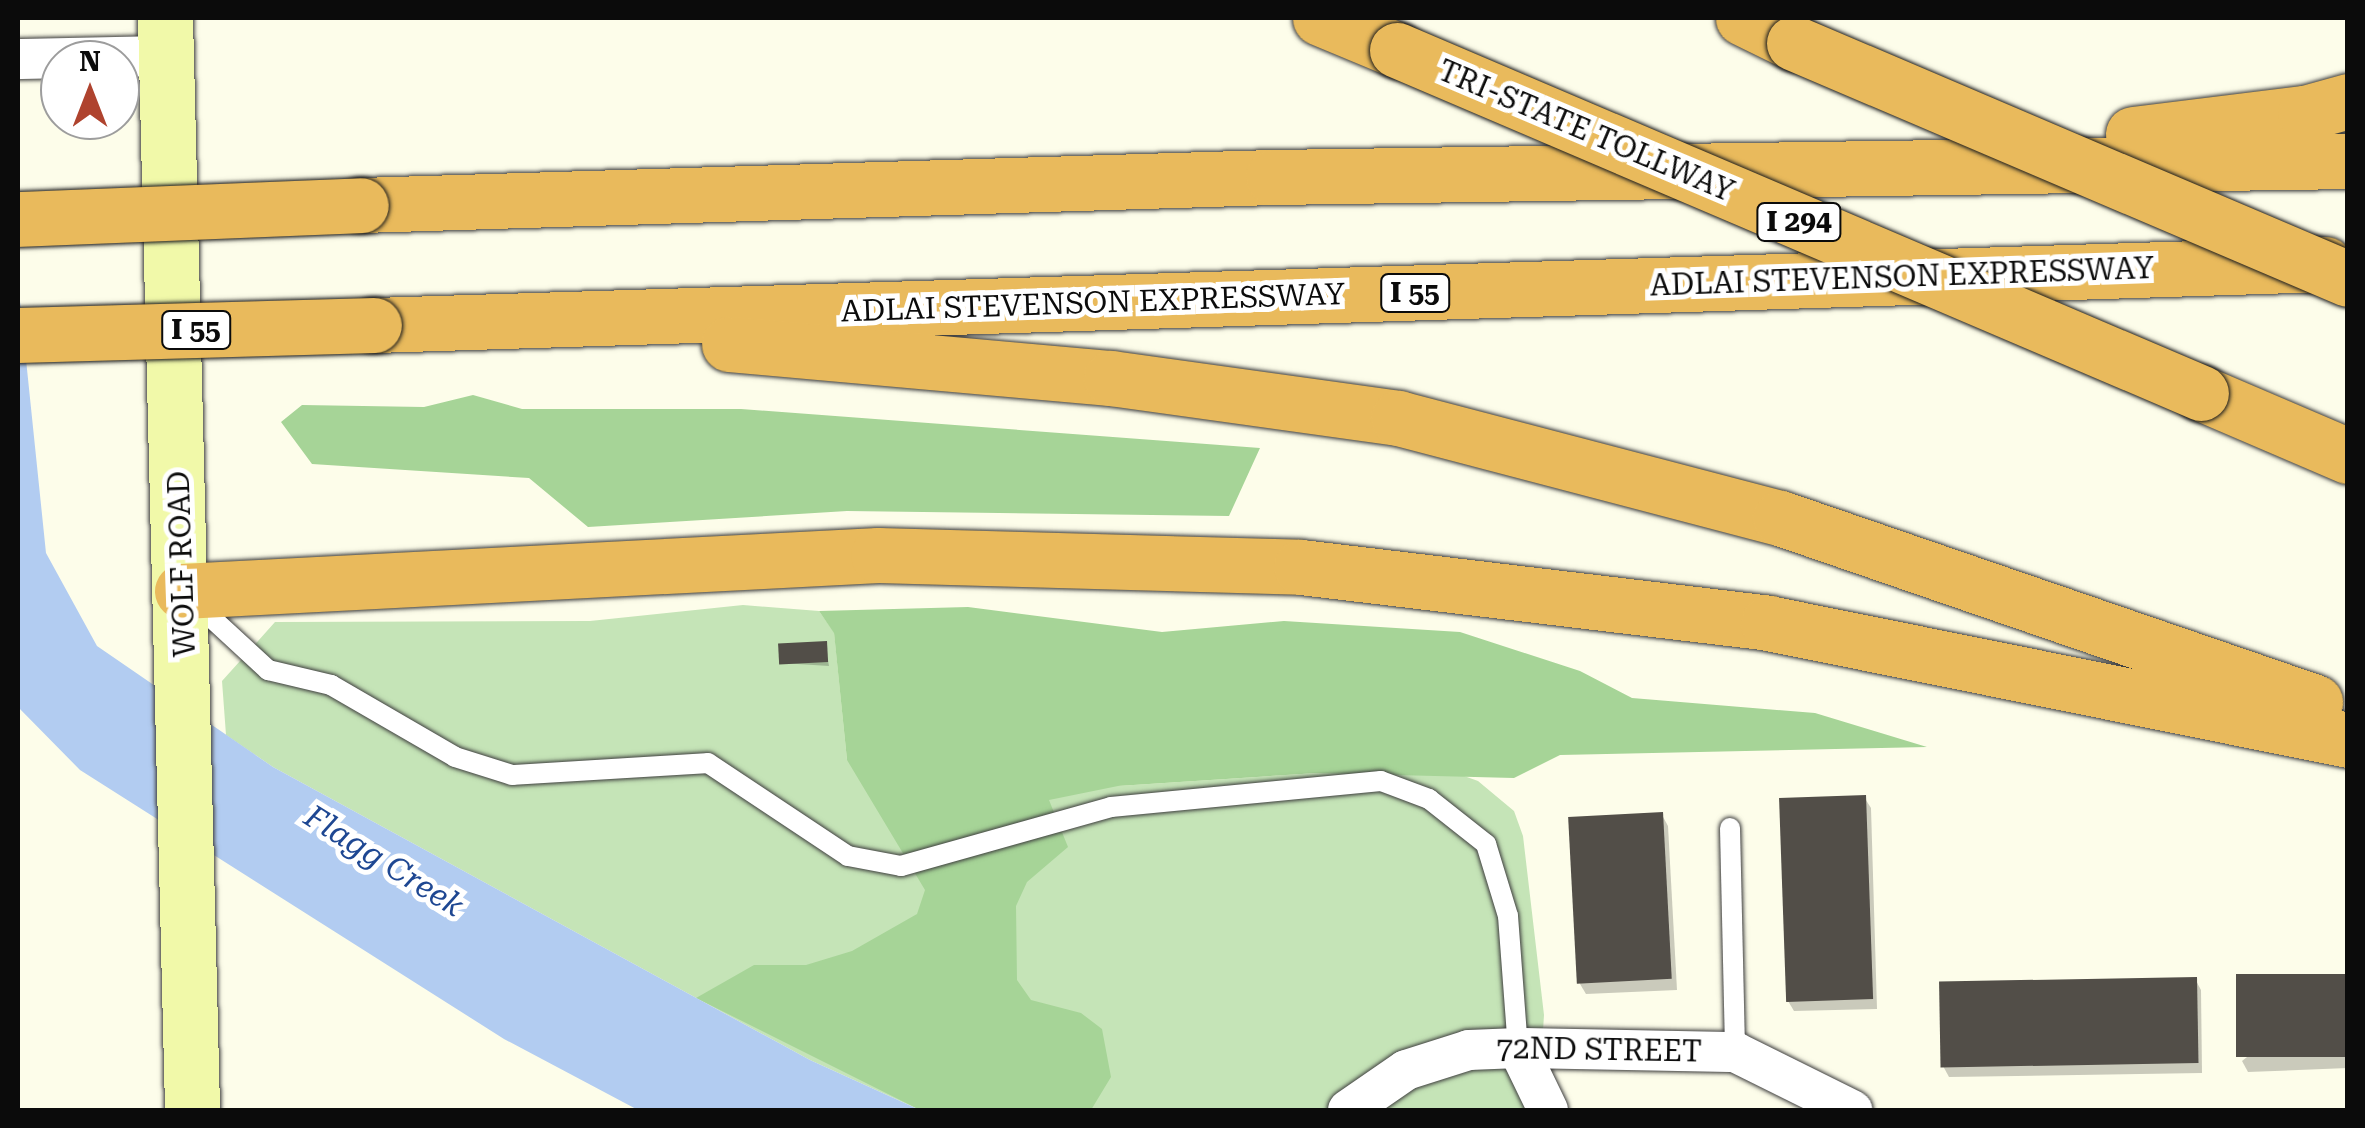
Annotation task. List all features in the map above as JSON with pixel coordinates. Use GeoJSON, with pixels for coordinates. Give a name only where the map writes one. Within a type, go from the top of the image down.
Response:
{"type":"FeatureCollection","features":[{"type":"Feature","properties":{"kind":"highway","name":"TRI-STATE TOLLWAY"},"geometry":{"type":"LineString","coordinates":[[1320,18],[2348,456]]}},
{"type":"Feature","properties":{"kind":"highway"},"geometry":{"type":"LineString","coordinates":[[1743,18],[2348,279]]}},
{"type":"Feature","properties":{"kind":"highway"},"geometry":{"type":"LineString","coordinates":[[1845,169],[2305,113],[2348,101]]}},
{"type":"Feature","properties":{"kind":"highway"},"geometry":{"type":"LineString","coordinates":[[18,219],[1272,177],[2348,161]]}},
{"type":"Feature","properties":{"kind":"highway","name":"ADLAI STEVENSON EXPRESSWAY"},"geometry":{"type":"LineString","coordinates":[[18,335],[2348,263]]}},
{"type":"Feature","properties":{"kind":"highway"},"geometry":{"type":"LineString","coordinates":[[482,322],[1111,378],[1398,418],[1780,518],[2348,714]]}},
{"type":"Feature","properties":{"kind":"highway"},"geometry":{"type":"LineString","coordinates":[[182,591],[878,555],[1301,566],[1768,623],[2348,740]]}},
{"type":"Feature","properties":{"kind":"street"},"geometry":{"type":"LineString","coordinates":[[30,59],[165,37]]}},
{"type":"Feature","properties":{"kind":"street","name":"WOLF ROAD"},"geometry":{"type":"LineString","coordinates":[[165,37],[185,661],[192,1110]]}},
{"type":"Feature","properties":{"kind":"street"},"geometry":{"type":"LineString","coordinates":[[1518,1048],[1548,1110]]}},
{"type":"Feature","properties":{"kind":"street","name":"72ND STREET"},"geometry":{"type":"LineString","coordinates":[[1348,1110],[1406,1070],[1470,1050],[1518,1048],[1735,1052],[1852,1110]]}},
{"type":"Feature","properties":{"kind":"lane"},"geometry":{"type":"LineString","coordinates":[[182,591],[268,670],[331,684],[455,757],[512,775],[708,763],[848,856],[901,866],[1111,807],[1381,780],[1429,799],[1486,844],[1508,916],[1518,1048]]}},
{"type":"Feature","properties":{"kind":"lane"},"geometry":{"type":"LineString","coordinates":[[1730,828],[1735,1052]]}},
{"type":"Feature","properties":{"kind":"green space"},"geometry":{"type":"Polygon","coordinates":[[[473,395],[522,409],[741,409],[1260,448],[1229,516],[847,511],[588,527],[529,478],[312,464],[281,422],[302,405],[424,407],[473,395]]]}},
{"type":"Feature","properties":{"kind":"green space"},"geometry":{"type":"Polygon","coordinates":[[[743,605],[819,611],[834,632],[847,760],[1118,786],[1317,773],[1453,772],[1478,781],[1514,811],[1523,836],[1544,1015],[1538,1110],[920,1110],[810,1060],[273,767],[226,735],[222,681],[275,622],[590,621],[743,605]]]}},
{"type":"Feature","properties":{"kind":"green space"},"geometry":{"type":"Polygon","coordinates":[[[968,607],[1162,632],[1284,621],[1460,632],[1580,671],[1632,698],[1815,713],[1927,747],[1560,755],[1514,778],[1317,773],[1118,786],[1049,800],[1068,847],[1027,882],[1016,906],[1017,980],[1031,1000],[1081,1013],[1102,1029],[1111,1077],[1091,1110],[920,1110],[696,998],[754,965],[806,965],[852,951],[917,914],[925,890],[847,760],[834,633],[819,611],[968,607]]]}},
{"type":"Feature","properties":{"kind":"water","name":"Flagg Creek"},"geometry":{"type":"Polygon","coordinates":[[[18,282],[46,553],[97,646],[273,767],[810,1060],[920,1110],[638,1110],[504,1039],[80,770],[18,707],[18,282]]]}},
{"type":"Feature","properties":{"kind":"building"},"geometry":{"type":"Polygon","coordinates":[[[827,641],[828,662],[779,665],[778,644],[827,641]]]}},
{"type":"Feature","properties":{"kind":"building"},"geometry":{"type":"Polygon","coordinates":[[[1866,795],[1873,999],[1786,1002],[1779,798],[1866,795]]]}},
{"type":"Feature","properties":{"kind":"building"},"geometry":{"type":"Polygon","coordinates":[[[1663,812],[1672,979],[1577,984],[1568,817],[1663,812]]]}},
{"type":"Feature","properties":{"kind":"building"},"geometry":{"type":"Polygon","coordinates":[[[2236,974],[2348,974],[2348,1057],[2236,1057],[2236,974]]]}},
{"type":"Feature","properties":{"kind":"building"},"geometry":{"type":"Polygon","coordinates":[[[2197,977],[2199,1063],[1941,1067],[1939,982],[2197,977]]]}}]}
